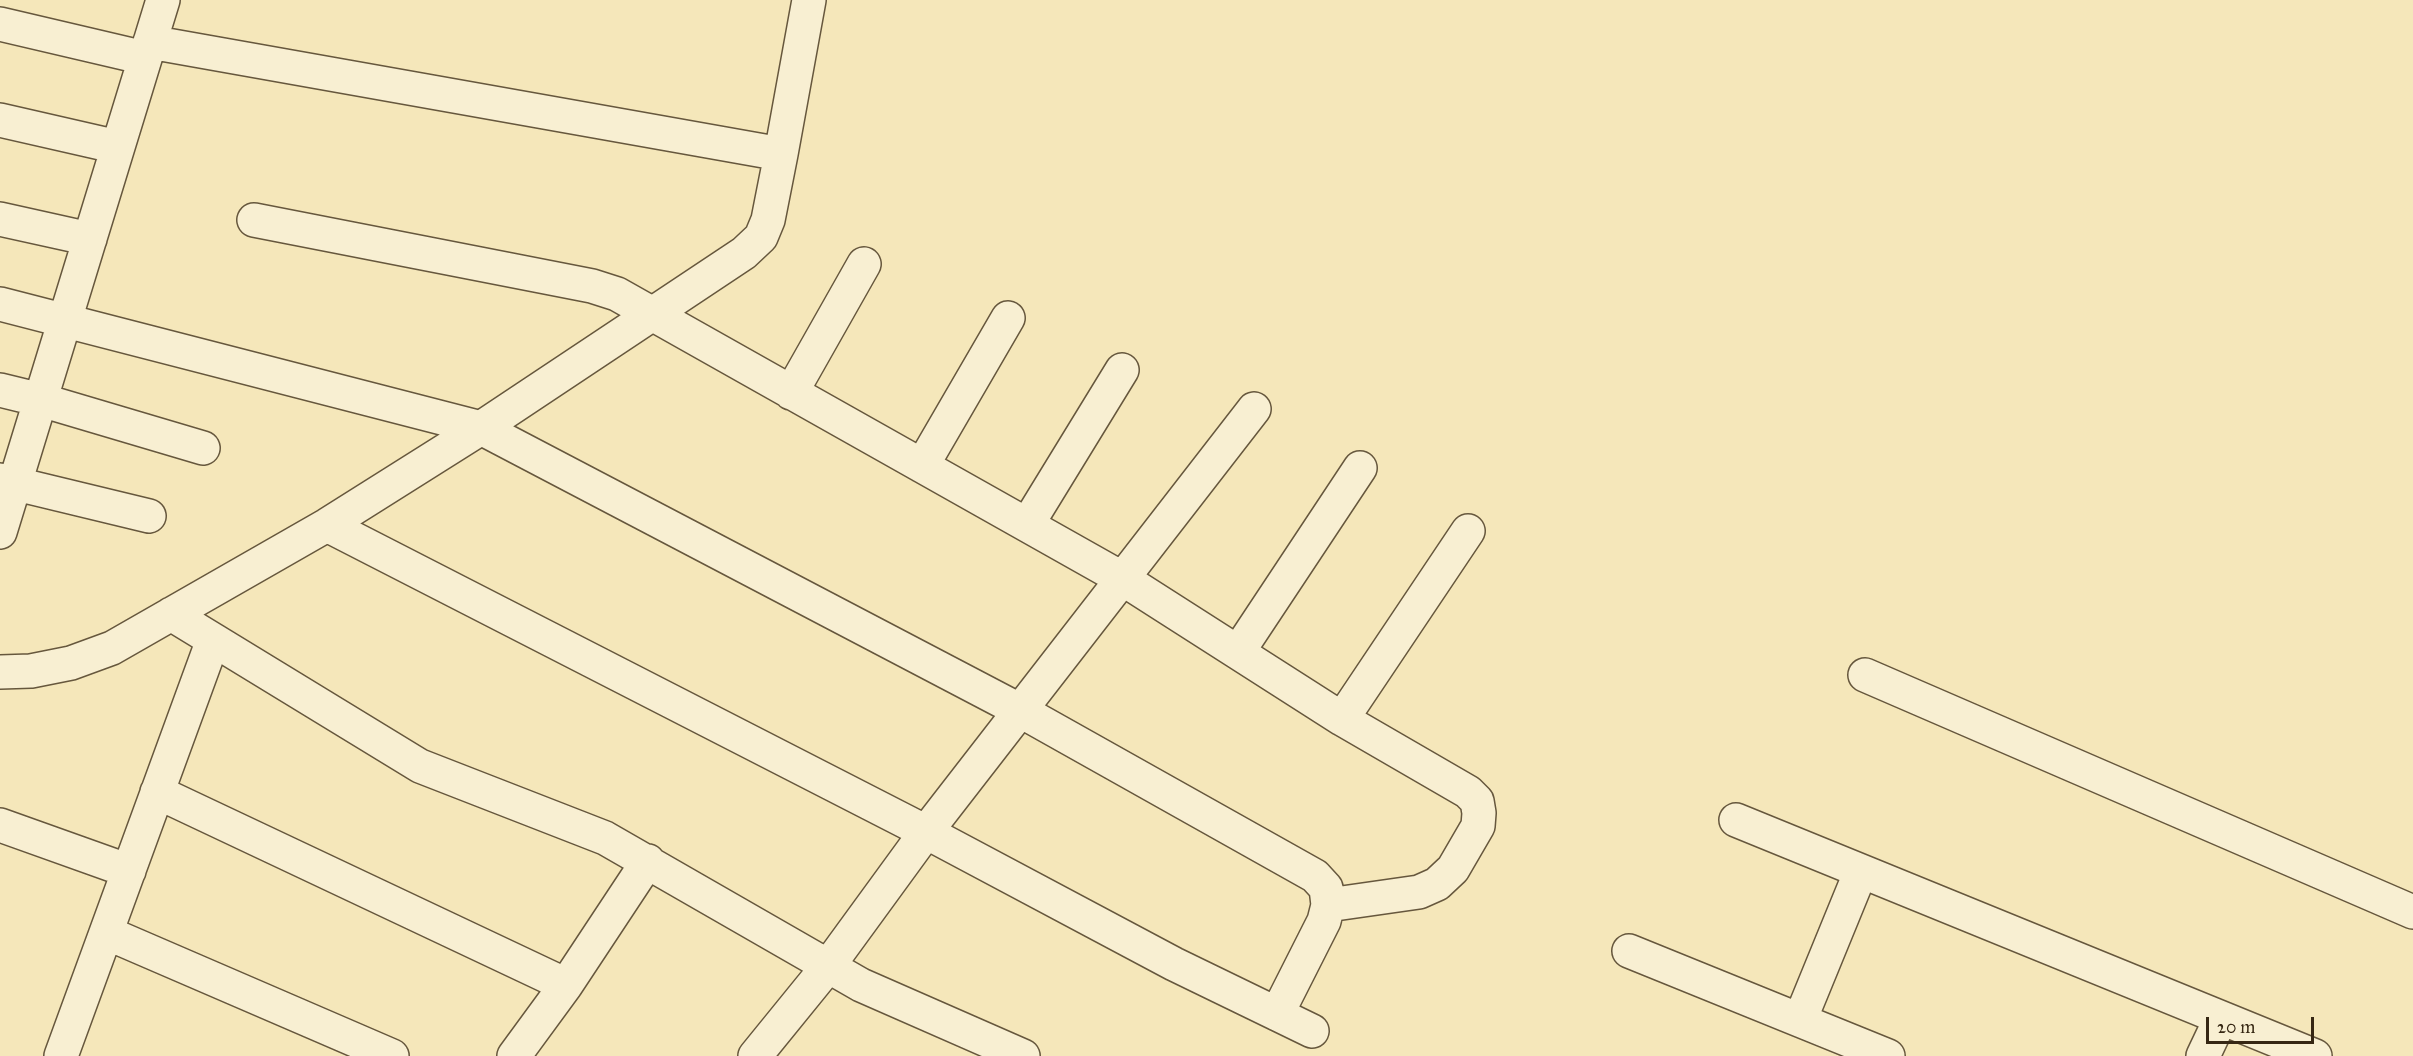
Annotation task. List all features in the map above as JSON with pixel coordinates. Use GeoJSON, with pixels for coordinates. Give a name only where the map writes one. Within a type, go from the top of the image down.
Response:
{"type":"FeatureCollection","features":[{"type":"Feature","properties":{"kind":"street"},"geometry":{"type":"LineString","coordinates":[[0,532],[7,482],[40,400],[66,320],[162,0]]}},
{"type":"Feature","properties":{"kind":"street"},"geometry":{"type":"LineString","coordinates":[[0,672],[31,671],[71,663],[112,648],[327,525],[481,428],[744,254],[760,237],[768,220],[809,0]]}},
{"type":"Feature","properties":{"kind":"street"},"geometry":{"type":"LineString","coordinates":[[0,24],[781,154]]}},
{"type":"Feature","properties":{"kind":"street"},"geometry":{"type":"LineString","coordinates":[[0,120],[118,147]]}},
{"type":"Feature","properties":{"kind":"street"},"geometry":{"type":"LineString","coordinates":[[0,219],[90,239]]}},
{"type":"Feature","properties":{"kind":"street"},"geometry":{"type":"LineString","coordinates":[[254,220],[592,286],[616,294],[1123,579],[1342,719],[1468,792],[1476,801],[1479,813],[1478,826],[1453,868],[1437,884],[1419,892],[1329,905]]}},
{"type":"Feature","properties":{"kind":"street"},"geometry":{"type":"LineString","coordinates":[[791,393],[864,264]]}},
{"type":"Feature","properties":{"kind":"street"},"geometry":{"type":"LineString","coordinates":[[0,304],[481,428],[1022,711],[1315,876],[1326,888],[1329,905],[1324,921],[1277,1014]]}},
{"type":"Feature","properties":{"kind":"street"},"geometry":{"type":"LineString","coordinates":[[922,466],[1008,318]]}},
{"type":"Feature","properties":{"kind":"street"},"geometry":{"type":"LineString","coordinates":[[1027,525],[1122,370]]}},
{"type":"Feature","properties":{"kind":"street"},"geometry":{"type":"LineString","coordinates":[[0,390],[203,448]]}},
{"type":"Feature","properties":{"kind":"street"},"geometry":{"type":"LineString","coordinates":[[755,1056],[828,965],[926,832],[1254,409]]}},
{"type":"Feature","properties":{"kind":"street"},"geometry":{"type":"LineString","coordinates":[[1238,652],[1360,468]]}},
{"type":"Feature","properties":{"kind":"street"},"geometry":{"type":"LineString","coordinates":[[7,482],[149,516]]}},
{"type":"Feature","properties":{"kind":"street"},"geometry":{"type":"LineString","coordinates":[[327,525],[926,832],[1174,964],[1312,1032]]}},
{"type":"Feature","properties":{"kind":"street"},"geometry":{"type":"LineString","coordinates":[[1342,719],[1468,531]]}},
{"type":"Feature","properties":{"kind":"street"},"geometry":{"type":"LineString","coordinates":[[171,614],[420,766],[605,838],[861,985],[1023,1056]]}},
{"type":"Feature","properties":{"kind":"street"},"geometry":{"type":"LineString","coordinates":[[63,1055],[213,639]]}},
{"type":"Feature","properties":{"kind":"street"},"geometry":{"type":"LineString","coordinates":[[1865,675],[2413,912]]}},
{"type":"Feature","properties":{"kind":"street"},"geometry":{"type":"LineString","coordinates":[[158,792],[566,985]]}},
{"type":"Feature","properties":{"kind":"street"},"geometry":{"type":"LineString","coordinates":[[1736,820],[2315,1056]]}},
{"type":"Feature","properties":{"kind":"street"},"geometry":{"type":"LineString","coordinates":[[0,825],[129,871]]}},
{"type":"Feature","properties":{"kind":"street"},"geometry":{"type":"LineString","coordinates":[[514,1056],[566,985],[648,861]]}},
{"type":"Feature","properties":{"kind":"street"},"geometry":{"type":"LineString","coordinates":[[1800,1020],[1861,871]]}},
{"type":"Feature","properties":{"kind":"street"},"geometry":{"type":"LineString","coordinates":[[107,933],[392,1056]]}},
{"type":"Feature","properties":{"kind":"street"},"geometry":{"type":"LineString","coordinates":[[1629,951],[1888,1056]]}},
{"type":"Feature","properties":{"kind":"street"},"geometry":{"type":"LineString","coordinates":[[2203,1056],[2221,1018]]}}]}
